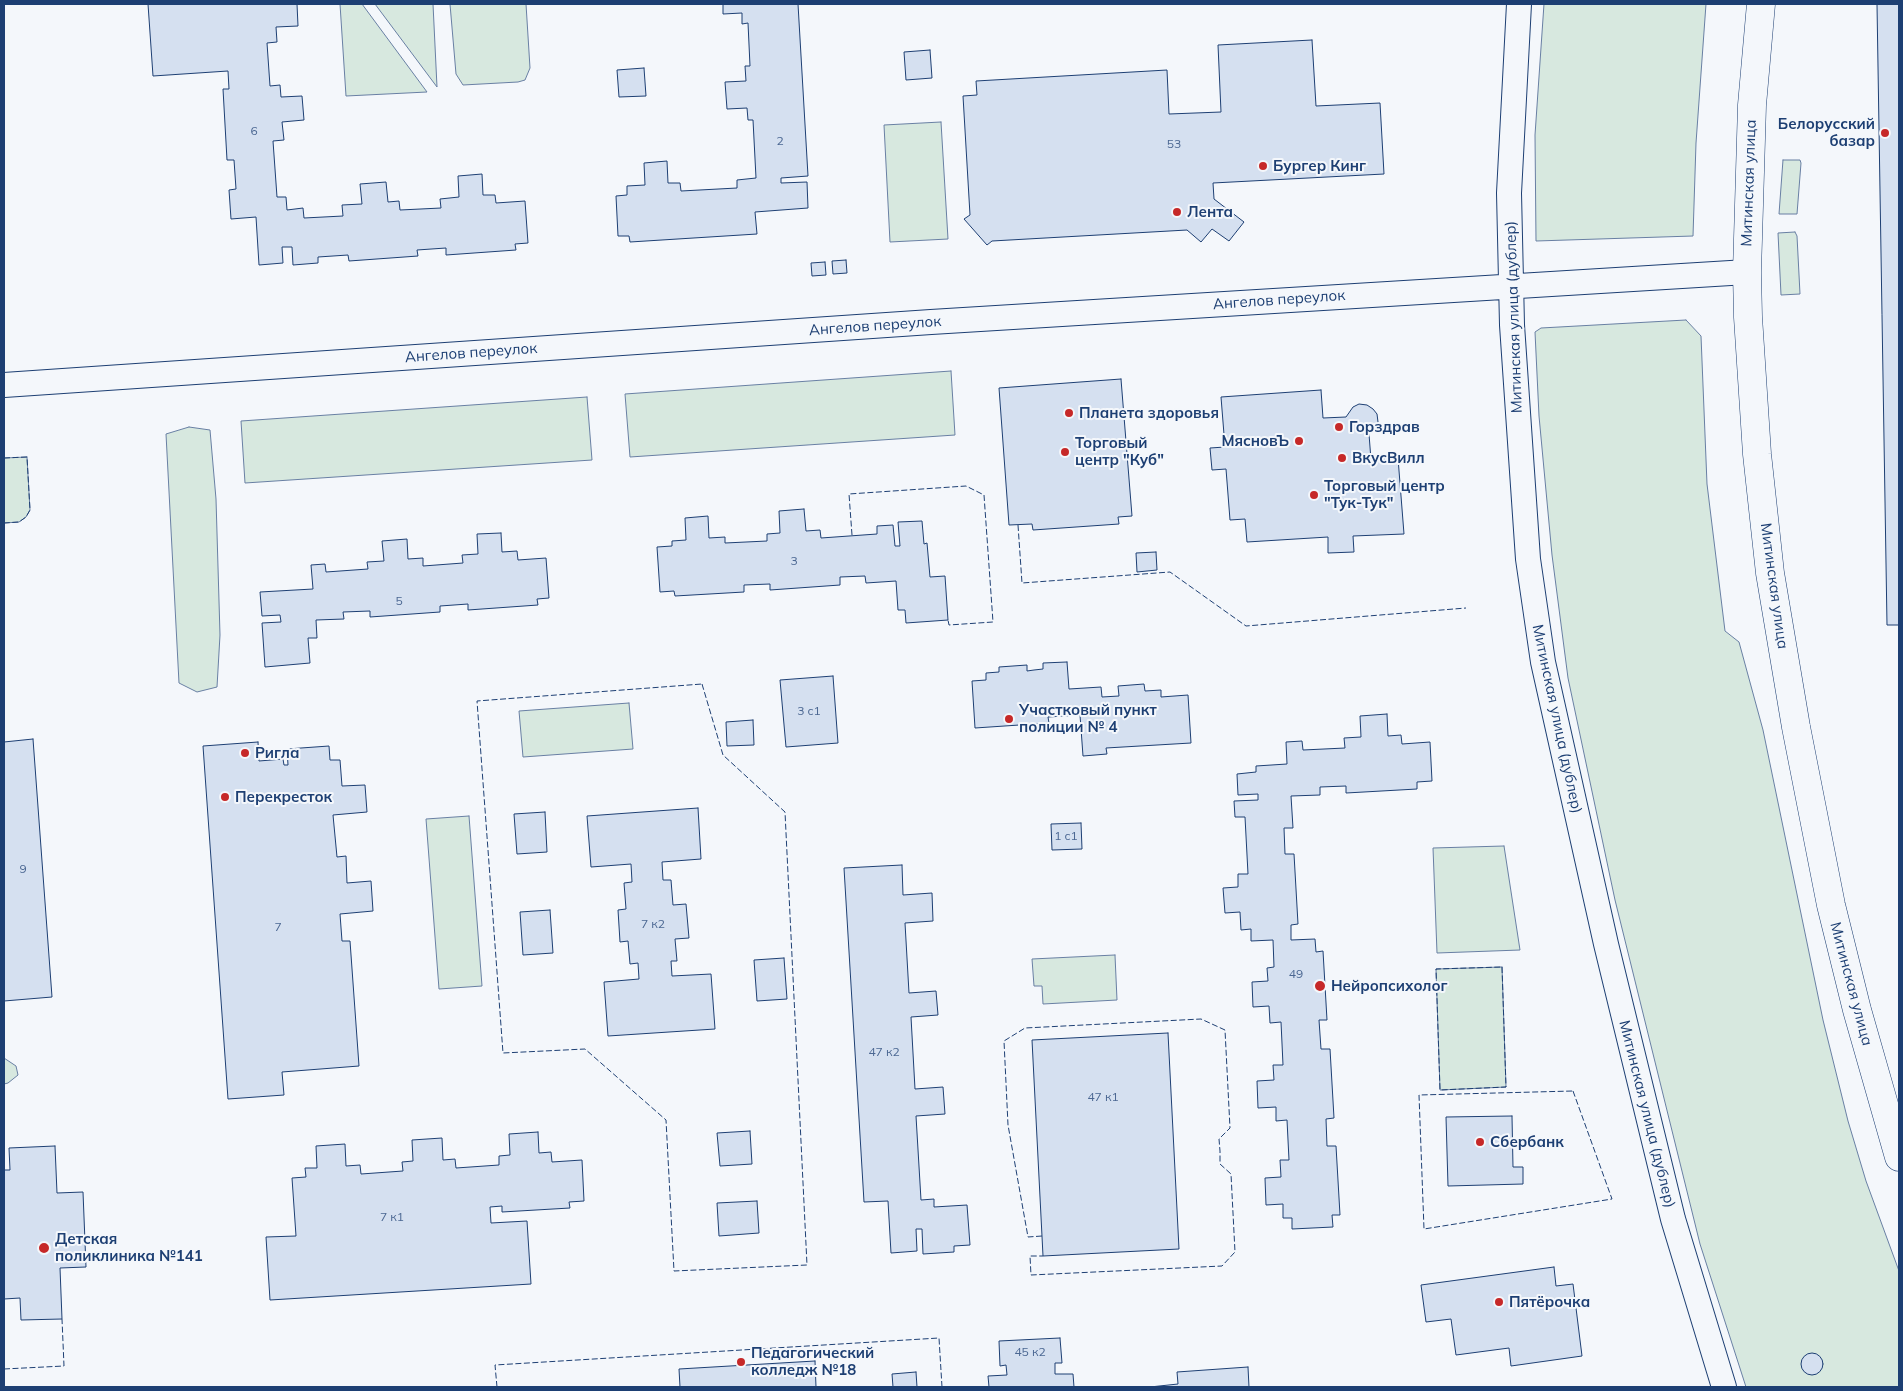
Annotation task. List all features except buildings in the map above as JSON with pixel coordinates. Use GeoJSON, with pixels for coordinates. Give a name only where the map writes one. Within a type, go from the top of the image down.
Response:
{"type":"FeatureCollection","features":[{"type":"Feature","properties":{"kind":"main road","name":"Митинская улица"},"geometry":{"type":"LineString","coordinates":[[1761,4],[1752,105],[1747,272],[1748,317],[1759,472],[1770,573],[1796,727],[1831,905],[1857,1010],[1899,1157]]}},
{"type":"Feature","properties":{"kind":"street","name":"Митинская улица (дублер)"},"geometry":{"type":"LineString","coordinates":[[1519,4],[1509,193],[1511,285],[1528,559],[1543,662],[1606,944],[1673,1219],[1724,1387]]}},
{"type":"Feature","properties":{"kind":"street","name":"Ангелов переулок"},"geometry":{"type":"LineString","coordinates":[[4,385],[931,322],[1747,272]]}},
{"type":"Feature","properties":{"kind":"shaded area"},"geometry":{"type":"Polygon","coordinates":[[[340,4],[362,4],[427,92],[346,96],[340,4]]]}},
{"type":"Feature","properties":{"kind":"shaded area"},"geometry":{"type":"Polygon","coordinates":[[[375,4],[433,4],[437,87],[375,4]]]}},
{"type":"Feature","properties":{"kind":"shaded area"},"geometry":{"type":"Polygon","coordinates":[[[450,4],[526,4],[530,68],[525,80],[463,85],[456,74],[450,4]]]}},
{"type":"Feature","properties":{"kind":"shaded area"},"geometry":{"type":"Polygon","coordinates":[[[1544,4],[1706,4],[1696,143],[1693,236],[1536,241],[1535,135],[1544,4]]]}},
{"type":"Feature","properties":{"kind":"shaded area"},"geometry":{"type":"Polygon","coordinates":[[[941,122],[948,239],[890,242],[884,125],[941,122]]]}},
{"type":"Feature","properties":{"kind":"shaded area"},"geometry":{"type":"Polygon","coordinates":[[[1783,160],[1800,160],[1801,163],[1797,214],[1779,214],[1783,160]]]}},
{"type":"Feature","properties":{"kind":"shaded area"},"geometry":{"type":"Polygon","coordinates":[[[1795,232],[1797,236],[1800,294],[1781,295],[1778,233],[1795,232]]]}},
{"type":"Feature","properties":{"kind":"shaded area"},"geometry":{"type":"Polygon","coordinates":[[[1686,320],[1701,336],[1707,484],[1725,631],[1739,642],[1763,730],[1823,1020],[1848,1121],[1866,1181],[1899,1271],[1899,1387],[1746,1387],[1700,1244],[1615,900],[1568,678],[1552,555],[1539,416],[1535,332],[1541,328],[1686,320]]]}},
{"type":"Feature","properties":{"kind":"shaded area"},"geometry":{"type":"Polygon","coordinates":[[[951,371],[955,435],[630,457],[625,394],[951,371]]]}},
{"type":"Feature","properties":{"kind":"shaded area"},"geometry":{"type":"Polygon","coordinates":[[[587,397],[592,460],[245,483],[241,421],[587,397]]]}},
{"type":"Feature","properties":{"kind":"shaded area"},"geometry":{"type":"Polygon","coordinates":[[[189,427],[210,430],[216,499],[220,635],[217,687],[197,692],[179,683],[166,434],[189,427]]]}},
{"type":"Feature","properties":{"kind":"shaded area"},"geometry":{"type":"Polygon","coordinates":[[[27,457],[30,510],[26,517],[19,522],[4,523],[4,458],[27,457]]]}},
{"type":"Feature","properties":{"kind":"shaded area"},"geometry":{"type":"Polygon","coordinates":[[[629,703],[633,749],[523,757],[519,711],[629,703]]]}},
{"type":"Feature","properties":{"kind":"shaded area"},"geometry":{"type":"Polygon","coordinates":[[[469,816],[482,986],[439,989],[426,819],[469,816]]]}},
{"type":"Feature","properties":{"kind":"shaded area"},"geometry":{"type":"Polygon","coordinates":[[[1504,846],[1520,950],[1437,953],[1433,848],[1504,846]]]}},
{"type":"Feature","properties":{"kind":"shaded area"},"geometry":{"type":"Polygon","coordinates":[[[1115,955],[1117,1000],[1043,1004],[1042,986],[1034,986],[1032,959],[1115,955]]]}},
{"type":"Feature","properties":{"kind":"shaded area"},"geometry":{"type":"Polygon","coordinates":[[[1502,967],[1506,1087],[1440,1090],[1436,969],[1502,967]]]}},
{"type":"Feature","properties":{"kind":"shaded area"},"geometry":{"type":"Polygon","coordinates":[[[4,1058],[16,1066],[18,1075],[4,1084],[4,1058]]]}},
{"type":"Feature","properties":{"kind":"fence"},"geometry":{"type":"LineString","coordinates":[[4,458],[27,457],[30,510],[26,517],[19,522],[4,523]]}},
{"type":"Feature","properties":{"kind":"fence"},"geometry":{"type":"LineString","coordinates":[[852,535],[849,494],[966,486],[984,495],[993,622],[949,625],[948,620]]}},
{"type":"Feature","properties":{"kind":"fence"},"geometry":{"type":"LineString","coordinates":[[1018,525],[1022,583],[1170,572],[1246,626],[1466,608]]}},
{"type":"Feature","properties":{"kind":"fence"},"geometry":{"type":"LineString","coordinates":[[702,684],[723,755],[785,812],[807,1265],[674,1271],[666,1120],[585,1049],[503,1053],[477,701],[702,684]]}},
{"type":"Feature","properties":{"kind":"fence"},"geometry":{"type":"LineString","coordinates":[[1502,967],[1506,1087],[1440,1090],[1436,969],[1502,967]]}},
{"type":"Feature","properties":{"kind":"fence"},"geometry":{"type":"LineString","coordinates":[[1042,1236],[1028,1237],[1008,1125],[1004,1041],[1025,1028],[1201,1019],[1225,1030],[1230,1128],[1219,1139],[1220,1164],[1231,1174],[1235,1252],[1222,1266],[1031,1275],[1030,1256],[1043,1256]]}},
{"type":"Feature","properties":{"kind":"fence"},"geometry":{"type":"LineString","coordinates":[[1573,1091],[1612,1199],[1424,1229],[1419,1095],[1573,1091]]}},
{"type":"Feature","properties":{"kind":"fence"},"geometry":{"type":"LineString","coordinates":[[4,1369],[64,1366],[62,1319]]}},
{"type":"Feature","properties":{"kind":"fence"},"geometry":{"type":"LineString","coordinates":[[497,1387],[495,1365],[939,1338],[942,1387]]}},
{"type":"Feature","properties":{"kind":"place","name":"Белорусский базар"},"geometry":{"type":"Point","coordinates":[1885,133]}},
{"type":"Feature","properties":{"kind":"place","name":"Бургер Кинг"},"geometry":{"type":"Point","coordinates":[1263,166]}},
{"type":"Feature","properties":{"kind":"place","name":"Лента"},"geometry":{"type":"Point","coordinates":[1177,212]}},
{"type":"Feature","properties":{"kind":"place","name":"Планета здоровья"},"geometry":{"type":"Point","coordinates":[1069,413]}},
{"type":"Feature","properties":{"kind":"place","name":"Горздрав"},"geometry":{"type":"Point","coordinates":[1339,427]}},
{"type":"Feature","properties":{"kind":"place","name":"МясновЪ"},"geometry":{"type":"Point","coordinates":[1299,441]}},
{"type":"Feature","properties":{"kind":"place","name":"Торговый центр \"Куб\""},"geometry":{"type":"Point","coordinates":[1065,452]}},
{"type":"Feature","properties":{"kind":"place","name":"ВкусВилл"},"geometry":{"type":"Point","coordinates":[1342,458]}},
{"type":"Feature","properties":{"kind":"place","name":"Торговый центр \"Тук-Тук\""},"geometry":{"type":"Point","coordinates":[1314,495]}},
{"type":"Feature","properties":{"kind":"place","name":"Участковый пункт полиции № 4"},"geometry":{"type":"Point","coordinates":[1009,719]}},
{"type":"Feature","properties":{"kind":"place","name":"Ригла"},"geometry":{"type":"Point","coordinates":[245,753]}},
{"type":"Feature","properties":{"kind":"place","name":"Перекресток"},"geometry":{"type":"Point","coordinates":[225,797]}},
{"type":"Feature","properties":{"kind":"place","name":"Нейропсихолог"},"geometry":{"type":"Point","coordinates":[1320,986]}},
{"type":"Feature","properties":{"kind":"place","name":"Сбербанк"},"geometry":{"type":"Point","coordinates":[1480,1142]}},
{"type":"Feature","properties":{"kind":"place","name":"Детская поликлиника №141"},"geometry":{"type":"Point","coordinates":[44,1248]}},
{"type":"Feature","properties":{"kind":"place","name":"Пятёрочка"},"geometry":{"type":"Point","coordinates":[1499,1302]}},
{"type":"Feature","properties":{"kind":"place","name":"Педагогический колледж №18"},"geometry":{"type":"Point","coordinates":[741,1362]}}]}
